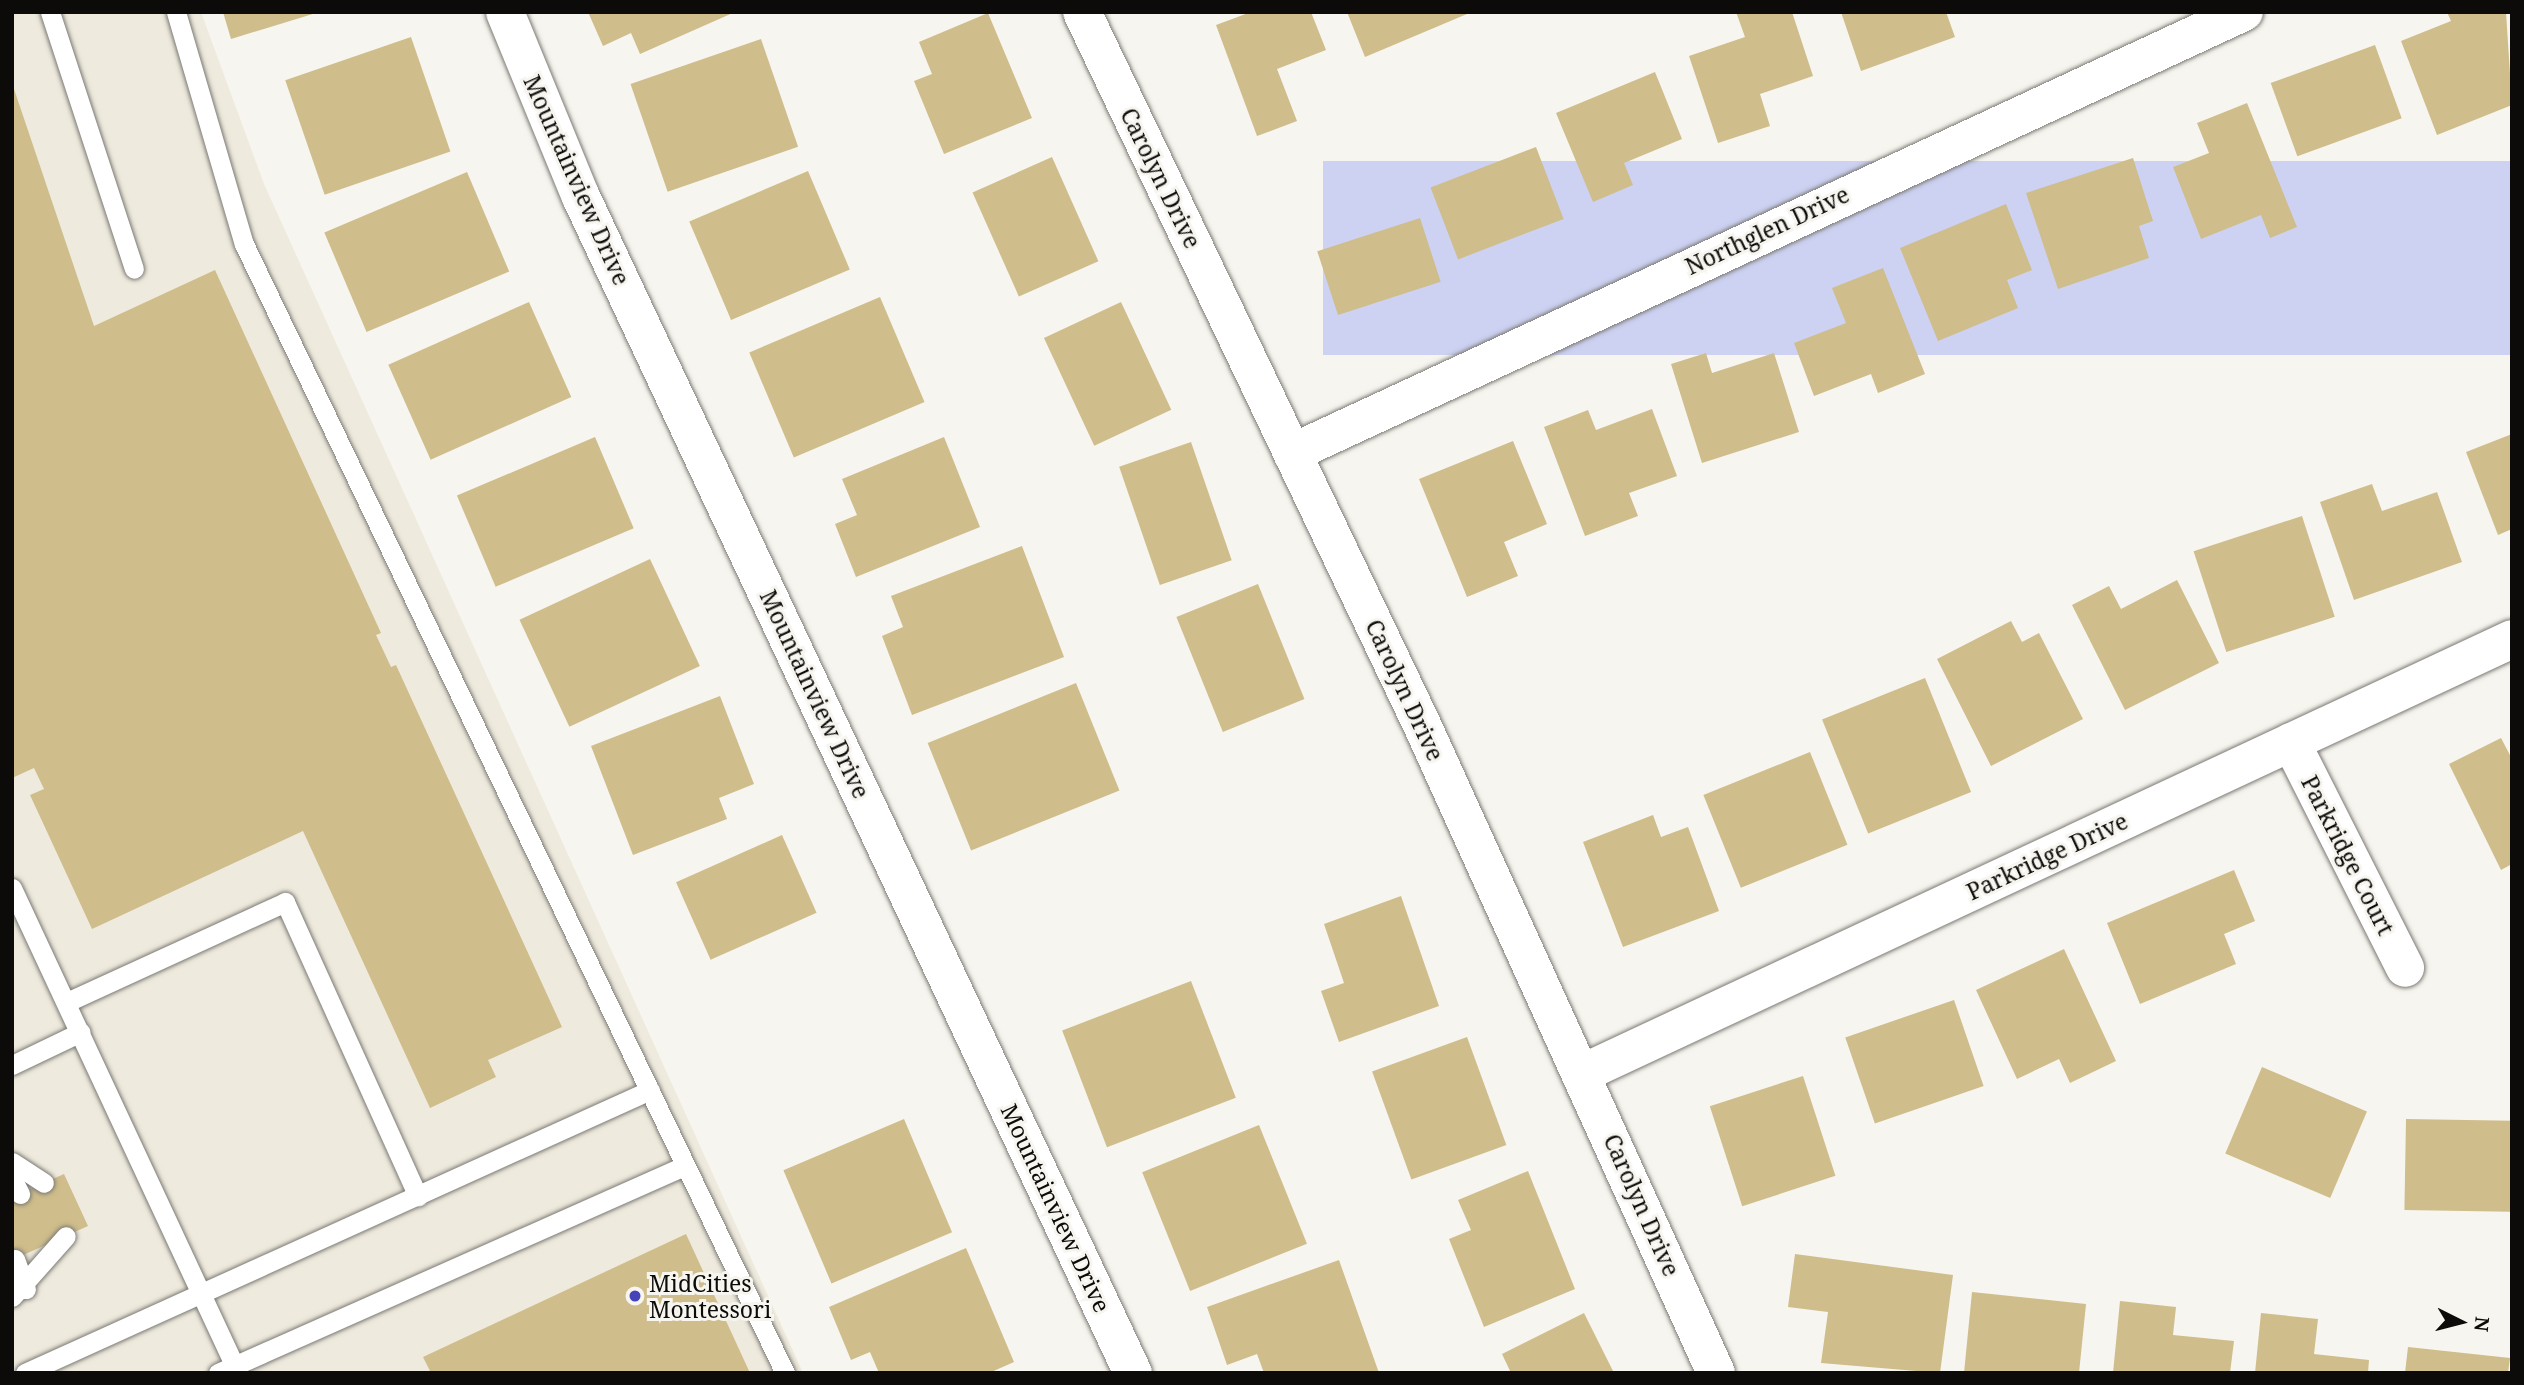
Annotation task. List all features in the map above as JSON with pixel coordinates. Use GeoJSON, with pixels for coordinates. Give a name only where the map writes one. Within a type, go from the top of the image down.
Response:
{"type":"FeatureCollection","features":[{"type":"Feature","properties":{"kind":"street","name":"Mountainview Drive"},"geometry":{"type":"LineString","coordinates":[[505,12],[581,197],[1133,1373]]}},
{"type":"Feature","properties":{"kind":"street","name":"Carolyn Drive"},"geometry":{"type":"LineString","coordinates":[[1082,12],[1293,453],[1583,1073],[1716,1373]]}},
{"type":"Feature","properties":{"kind":"street","name":"Northglen Drive"},"geometry":{"type":"LineString","coordinates":[[1293,453],[2245,12]]}},
{"type":"Feature","properties":{"kind":"street","name":"Parkridge Drive"},"geometry":{"type":"LineString","coordinates":[[1583,1073],[2512,639]]}},
{"type":"Feature","properties":{"kind":"street","name":"Parkridge Court"},"geometry":{"type":"LineString","coordinates":[[2291,742],[2405,968]]}},
{"type":"Feature","properties":{"kind":"lane"},"geometry":{"type":"LineString","coordinates":[[50,12],[134,269]]}},
{"type":"Feature","properties":{"kind":"lane"},"geometry":{"type":"LineString","coordinates":[[176,12],[244,244],[785,1373]]}},
{"type":"Feature","properties":{"kind":"lane"},"geometry":{"type":"LineString","coordinates":[[12,888],[205,1293],[230,1370],[684,1166]]}},
{"type":"Feature","properties":{"kind":"lane"},"geometry":{"type":"LineString","coordinates":[[67,1002],[285,902],[418,1196]]}},
{"type":"Feature","properties":{"kind":"lane"},"geometry":{"type":"LineString","coordinates":[[12,1065],[81,1032]]}},
{"type":"Feature","properties":{"kind":"lane"},"geometry":{"type":"LineString","coordinates":[[25,1373],[650,1090]]}},
{"type":"Feature","properties":{"kind":"lane"},"geometry":{"type":"LineString","coordinates":[[12,1162],[44,1183]]}},
{"type":"Feature","properties":{"kind":"lane"},"geometry":{"type":"LineString","coordinates":[[19,1293],[66,1236]]}},
{"type":"Feature","properties":{"kind":"lane"},"geometry":{"type":"LineString","coordinates":[[19,1293],[42,1247]]}},
{"type":"Feature","properties":{"kind":"lane"},"geometry":{"type":"LineString","coordinates":[[15,1259],[19,1293]]}},
{"type":"Feature","properties":{"kind":"shaded area"},"geometry":{"type":"Polygon","coordinates":[[[12,12],[201,12],[264,184],[803,1373],[12,1373],[12,12]]]}},
{"type":"Feature","properties":{"kind":"shaded area"},"geometry":{"type":"Polygon","coordinates":[[[1323,161],[2512,161],[2512,355],[1323,355],[1323,161]]]}},
{"type":"Feature","properties":{"kind":"building"},"geometry":{"type":"Polygon","coordinates":[[[223,12],[316,12],[316,13],[231,39],[223,12]]]}},
{"type":"Feature","properties":{"kind":"building"},"geometry":{"type":"Polygon","coordinates":[[[588,12],[735,12],[640,54],[631,33],[603,46],[588,12]]]}},
{"type":"Feature","properties":{"kind":"building"},"geometry":{"type":"Polygon","coordinates":[[[1251,12],[1311,12],[1326,50],[1277,69],[1297,121],[1257,136],[1216,25],[1251,12]]]}},
{"type":"Feature","properties":{"kind":"building"},"geometry":{"type":"Polygon","coordinates":[[[1347,12],[1466,12],[1467,14],[1365,57],[1347,12]]]}},
{"type":"Feature","properties":{"kind":"building"},"geometry":{"type":"Polygon","coordinates":[[[1736,12],[1792,12],[1813,76],[1760,94],[1770,126],[1718,143],[1689,56],[1745,37],[1736,12]]]}},
{"type":"Feature","properties":{"kind":"building"},"geometry":{"type":"Polygon","coordinates":[[[1841,12],[1946,12],[1955,37],[1861,71],[1841,12]]]}},
{"type":"Feature","properties":{"kind":"building"},"geometry":{"type":"Polygon","coordinates":[[[2447,12],[2506,12],[2512,105],[2437,135],[2401,41],[2451,21],[2447,12]]]}},
{"type":"Feature","properties":{"kind":"building"},"geometry":{"type":"Polygon","coordinates":[[[988,13],[1032,118],[944,154],[914,81],[932,74],[919,42],[988,13]]]}},
{"type":"Feature","properties":{"kind":"building"},"geometry":{"type":"Polygon","coordinates":[[[411,37],[450,151],[325,195],[285,80],[411,37]]]}},
{"type":"Feature","properties":{"kind":"building"},"geometry":{"type":"Polygon","coordinates":[[[761,39],[798,147],[668,192],[631,84],[761,39]]]}},
{"type":"Feature","properties":{"kind":"building"},"geometry":{"type":"Polygon","coordinates":[[[2375,45],[2402,118],[2297,156],[2271,83],[2375,45]]]}},
{"type":"Feature","properties":{"kind":"building"},"geometry":{"type":"Polygon","coordinates":[[[1655,72],[1682,139],[1624,163],[1633,185],[1593,202],[1556,113],[1655,72]]]}},
{"type":"Feature","properties":{"kind":"building"},"geometry":{"type":"Polygon","coordinates":[[[12,83],[94,326],[215,270],[381,633],[376,635],[391,667],[396,665],[562,1027],[488,1060],[496,1077],[430,1108],[303,831],[92,929],[30,795],[44,789],[34,768],[12,778],[12,83]]]}},
{"type":"Feature","properties":{"kind":"building"},"geometry":{"type":"Polygon","coordinates":[[[2247,103],[2297,227],[2270,238],[2261,215],[2201,239],[2173,167],[2209,153],[2197,123],[2247,103]]]}},
{"type":"Feature","properties":{"kind":"building"},"geometry":{"type":"Polygon","coordinates":[[[1536,147],[1564,219],[1458,259],[1431,187],[1536,147]]]}},
{"type":"Feature","properties":{"kind":"building"},"geometry":{"type":"Polygon","coordinates":[[[1052,157],[1098,261],[1019,297],[973,192],[1052,157]]]}},
{"type":"Feature","properties":{"kind":"building"},"geometry":{"type":"Polygon","coordinates":[[[2133,158],[2153,221],[2139,226],[2149,258],[2058,289],[2026,193],[2133,158]]]}},
{"type":"Feature","properties":{"kind":"building"},"geometry":{"type":"Polygon","coordinates":[[[808,171],[850,269],[731,320],[689,221],[808,171]]]}},
{"type":"Feature","properties":{"kind":"building"},"geometry":{"type":"Polygon","coordinates":[[[467,172],[509,271],[367,332],[324,233],[467,172]]]}},
{"type":"Feature","properties":{"kind":"building"},"geometry":{"type":"Polygon","coordinates":[[[2006,204],[2032,270],[2007,280],[2018,308],[1938,341],[1900,248],[2006,204]]]}},
{"type":"Feature","properties":{"kind":"building"},"geometry":{"type":"Polygon","coordinates":[[[1420,218],[1441,282],[1338,315],[1317,251],[1420,218]]]}},
{"type":"Feature","properties":{"kind":"building"},"geometry":{"type":"Polygon","coordinates":[[[1883,268],[1925,374],[1878,393],[1871,374],[1814,396],[1794,343],[1846,323],[1832,288],[1883,268]]]}},
{"type":"Feature","properties":{"kind":"building"},"geometry":{"type":"Polygon","coordinates":[[[880,297],[925,402],[794,457],[749,352],[880,297]]]}},
{"type":"Feature","properties":{"kind":"building"},"geometry":{"type":"Polygon","coordinates":[[[529,302],[571,397],[431,460],[388,365],[529,302]]]}},
{"type":"Feature","properties":{"kind":"building"},"geometry":{"type":"Polygon","coordinates":[[[1121,302],[1171,410],[1094,446],[1044,338],[1121,302]]]}},
{"type":"Feature","properties":{"kind":"building"},"geometry":{"type":"Polygon","coordinates":[[[1706,353],[1712,373],[1774,353],[1799,432],[1702,463],[1671,364],[1706,353]]]}},
{"type":"Feature","properties":{"kind":"building"},"geometry":{"type":"Polygon","coordinates":[[[1652,409],[1677,476],[1629,493],[1638,516],[1585,536],[1544,427],[1588,410],[1596,430],[1652,409]]]}},
{"type":"Feature","properties":{"kind":"building"},"geometry":{"type":"Polygon","coordinates":[[[2512,434],[2512,529],[2498,535],[2466,452],[2512,434]]]}},
{"type":"Feature","properties":{"kind":"building"},"geometry":{"type":"Polygon","coordinates":[[[595,437],[634,528],[496,587],[457,496],[595,437]]]}},
{"type":"Feature","properties":{"kind":"building"},"geometry":{"type":"Polygon","coordinates":[[[944,437],[980,527],[856,577],[835,524],[857,515],[842,479],[944,437]]]}},
{"type":"Feature","properties":{"kind":"building"},"geometry":{"type":"Polygon","coordinates":[[[1513,441],[1547,524],[1504,542],[1518,576],[1467,597],[1419,479],[1513,441]]]}},
{"type":"Feature","properties":{"kind":"building"},"geometry":{"type":"Polygon","coordinates":[[[1191,442],[1232,560],[1160,585],[1119,467],[1191,442]]]}},
{"type":"Feature","properties":{"kind":"building"},"geometry":{"type":"Polygon","coordinates":[[[2372,484],[2382,511],[2437,492],[2462,562],[2354,600],[2320,502],[2372,484]]]}},
{"type":"Feature","properties":{"kind":"building"},"geometry":{"type":"Polygon","coordinates":[[[2302,516],[2335,617],[2226,652],[2194,551],[2302,516]]]}},
{"type":"Feature","properties":{"kind":"building"},"geometry":{"type":"Polygon","coordinates":[[[1022,546],[1064,657],[912,715],[882,636],[903,627],[891,596],[1022,546]]]}},
{"type":"Feature","properties":{"kind":"building"},"geometry":{"type":"Polygon","coordinates":[[[650,559],[700,666],[569,727],[519,620],[650,559]]]}},
{"type":"Feature","properties":{"kind":"building"},"geometry":{"type":"Polygon","coordinates":[[[2177,580],[2219,663],[2125,710],[2072,605],[2109,586],[2121,609],[2177,580]]]}},
{"type":"Feature","properties":{"kind":"building"},"geometry":{"type":"Polygon","coordinates":[[[1258,584],[1304,699],[1223,732],[1176,617],[1258,584]]]}},
{"type":"Feature","properties":{"kind":"building"},"geometry":{"type":"Polygon","coordinates":[[[2011,621],[2022,642],[2039,633],[2083,719],[1991,766],[1937,659],[2011,621]]]}},
{"type":"Feature","properties":{"kind":"building"},"geometry":{"type":"Polygon","coordinates":[[[1925,678],[1971,792],[1868,834],[1822,720],[1925,678]]]}},
{"type":"Feature","properties":{"kind":"building"},"geometry":{"type":"Polygon","coordinates":[[[1076,683],[1119,791],[971,850],[928,743],[1076,683]]]}},
{"type":"Feature","properties":{"kind":"building"},"geometry":{"type":"Polygon","coordinates":[[[720,696],[754,784],[719,798],[727,819],[633,855],[591,746],[720,696]]]}},
{"type":"Feature","properties":{"kind":"building"},"geometry":{"type":"Polygon","coordinates":[[[2501,738],[2512,759],[2512,864],[2501,870],[2449,764],[2501,738]]]}},
{"type":"Feature","properties":{"kind":"building"},"geometry":{"type":"Polygon","coordinates":[[[1810,752],[1847,845],[1741,888],[1703,795],[1810,752]]]}},
{"type":"Feature","properties":{"kind":"building"},"geometry":{"type":"Polygon","coordinates":[[[1653,815],[1661,837],[1688,827],[1719,911],[1623,947],[1583,842],[1653,815]]]}},
{"type":"Feature","properties":{"kind":"building"},"geometry":{"type":"Polygon","coordinates":[[[782,835],[817,913],[711,960],[676,882],[782,835]]]}},
{"type":"Feature","properties":{"kind":"building"},"geometry":{"type":"Polygon","coordinates":[[[2234,870],[2255,921],[2224,934],[2236,964],[2140,1004],[2107,923],[2234,870]]]}},
{"type":"Feature","properties":{"kind":"building"},"geometry":{"type":"Polygon","coordinates":[[[1401,896],[1439,1006],[1339,1042],[1321,991],[1344,983],[1324,924],[1401,896]]]}},
{"type":"Feature","properties":{"kind":"building"},"geometry":{"type":"Polygon","coordinates":[[[2064,949],[2116,1061],[2070,1083],[2059,1059],[2017,1079],[1976,990],[2064,949]]]}},
{"type":"Feature","properties":{"kind":"building"},"geometry":{"type":"Polygon","coordinates":[[[1191,981],[1236,1098],[1107,1147],[1062,1030],[1191,981]]]}},
{"type":"Feature","properties":{"kind":"building"},"geometry":{"type":"Polygon","coordinates":[[[1954,1000],[1984,1086],[1875,1123],[1845,1037],[1954,1000]]]}},
{"type":"Feature","properties":{"kind":"building"},"geometry":{"type":"Polygon","coordinates":[[[1467,1037],[1506,1145],[1411,1180],[1372,1072],[1467,1037]]]}},
{"type":"Feature","properties":{"kind":"building"},"geometry":{"type":"Polygon","coordinates":[[[2262,1067],[2367,1112],[2330,1198],[2225,1154],[2262,1067]]]}},
{"type":"Feature","properties":{"kind":"building"},"geometry":{"type":"Polygon","coordinates":[[[1803,1076],[1835,1176],[1742,1206],[1710,1106],[1803,1076]]]}},
{"type":"Feature","properties":{"kind":"building"},"geometry":{"type":"Polygon","coordinates":[[[904,1119],[952,1232],[831,1283],[783,1170],[904,1119]]]}},
{"type":"Feature","properties":{"kind":"building"},"geometry":{"type":"Polygon","coordinates":[[[2406,1119],[2512,1121],[2510,1212],[2404,1210],[2406,1119]]]}},
{"type":"Feature","properties":{"kind":"building"},"geometry":{"type":"Polygon","coordinates":[[[1259,1125],[1307,1244],[1190,1291],[1142,1172],[1259,1125]]]}},
{"type":"Feature","properties":{"kind":"building"},"geometry":{"type":"Polygon","coordinates":[[[1528,1171],[1575,1289],[1484,1327],[1449,1239],[1471,1230],[1458,1200],[1528,1171]]]}},
{"type":"Feature","properties":{"kind":"building"},"geometry":{"type":"Polygon","coordinates":[[[64,1174],[88,1226],[12,1260],[12,1197],[64,1174]]]}},
{"type":"Feature","properties":{"kind":"building","name":"MidCities Montessori"},"geometry":{"type":"Polygon","coordinates":[[[686,1234],[750,1373],[431,1373],[423,1357],[686,1234]]]}},
{"type":"Feature","properties":{"kind":"building"},"geometry":{"type":"Polygon","coordinates":[[[966,1248],[1014,1362],[989,1373],[879,1373],[870,1352],[851,1360],[829,1307],[966,1248]]]}},
{"type":"Feature","properties":{"kind":"building"},"geometry":{"type":"Polygon","coordinates":[[[1795,1254],[1953,1275],[1940,1373],[1821,1363],[1828,1312],[1788,1307],[1795,1254]]]}},
{"type":"Feature","properties":{"kind":"building"},"geometry":{"type":"Polygon","coordinates":[[[1339,1260],[1379,1373],[1264,1373],[1257,1354],[1227,1365],[1207,1307],[1339,1260]]]}},
{"type":"Feature","properties":{"kind":"building"},"geometry":{"type":"Polygon","coordinates":[[[1972,1292],[2086,1304],[2079,1373],[1964,1373],[1972,1292]]]}},
{"type":"Feature","properties":{"kind":"building"},"geometry":{"type":"Polygon","coordinates":[[[2120,1301],[2176,1307],[2173,1335],[2234,1341],[2230,1373],[2113,1373],[2120,1301]]]}},
{"type":"Feature","properties":{"kind":"building"},"geometry":{"type":"Polygon","coordinates":[[[1584,1313],[1614,1373],[1511,1373],[1502,1354],[1584,1313]]]}},
{"type":"Feature","properties":{"kind":"building"},"geometry":{"type":"Polygon","coordinates":[[[2261,1313],[2318,1319],[2314,1354],[2369,1360],[2368,1373],[2255,1373],[2261,1313]]]}},
{"type":"Feature","properties":{"kind":"building"},"geometry":{"type":"Polygon","coordinates":[[[2408,1347],[2510,1358],[2508,1373],[2405,1373],[2408,1347]]]}},
{"type":"Feature","properties":{"kind":"place","name":"MidCities Montessori"},"geometry":{"type":"Point","coordinates":[635,1296]}}]}
